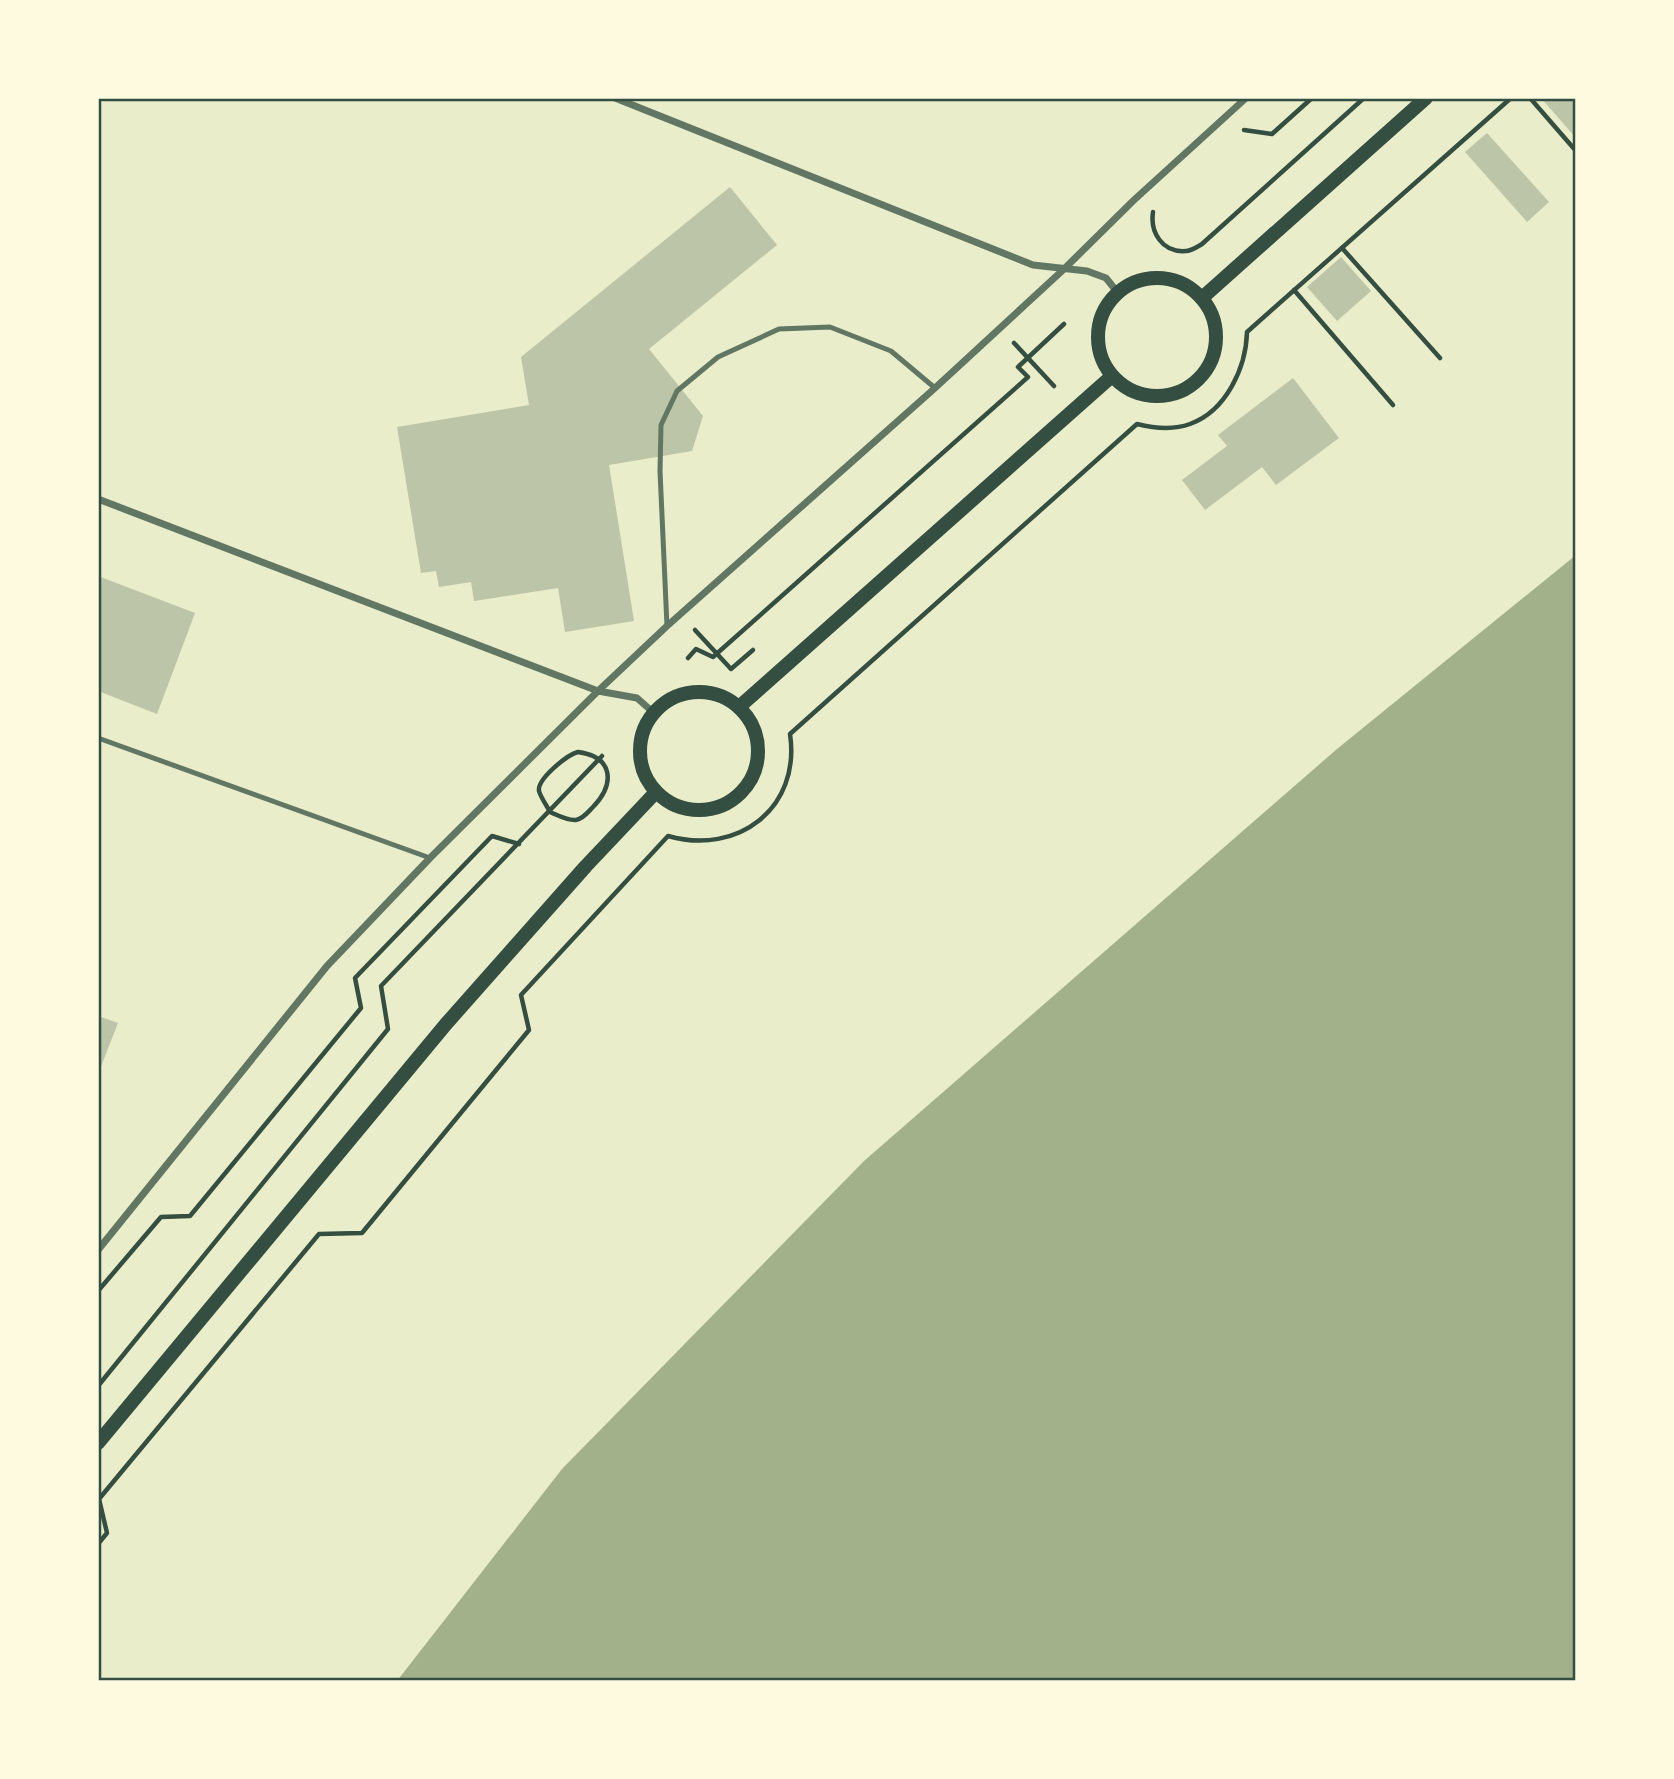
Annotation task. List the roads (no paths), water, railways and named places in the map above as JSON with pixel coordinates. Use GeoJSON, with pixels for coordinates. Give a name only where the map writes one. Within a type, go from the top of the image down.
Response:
{"type":"FeatureCollection","features":[{"type":"Feature","properties":{"kind":"main road"},"geometry":{"type":"LineString","coordinates":[[1202,298],[1426,98]]}},
{"type":"Feature","properties":{"kind":"main road"},"geometry":{"type":"LineString","coordinates":[[1152,277],[1172,279],[1191,288],[1202,298],[1214,320],[1217,339],[1213,358],[1203,375],[1190,387],[1172,395],[1152,397],[1134,393],[1118,383],[1105,368],[1098,350],[1097,329],[1103,310],[1118,293],[1133,282],[1152,277]]}},
{"type":"Feature","properties":{"kind":"main road"},"geometry":{"type":"LineString","coordinates":[[739,707],[1112,376]]}},
{"type":"Feature","properties":{"kind":"main road"},"geometry":{"type":"LineString","coordinates":[[694,691],[714,693],[733,701],[739,707],[748,715],[757,733],[759,752],[755,771],[746,788],[732,802],[714,809],[695,811],[676,806],[656,792],[641,763],[640,743],[646,724],[654,713],[675,696],[694,691]]}},
{"type":"Feature","properties":{"kind":"main road"},"geometry":{"type":"LineString","coordinates":[[98,1443],[446,1024],[586,866],[656,792]]}},
{"type":"Feature","properties":{"kind":"street"},"geometry":{"type":"LineString","coordinates":[[615,98],[1033,265],[1087,271],[1106,278],[1118,293]]}},
{"type":"Feature","properties":{"kind":"street"},"geometry":{"type":"LineString","coordinates":[[98,1250],[327,966],[430,858],[667,626],[935,388],[1246,98]]}},
{"type":"Feature","properties":{"kind":"street"},"geometry":{"type":"LineString","coordinates":[[98,499],[598,691],[637,698],[654,713]]}},
{"type":"Feature","properties":{"kind":"lane"},"geometry":{"type":"LineString","coordinates":[[667,626],[660,471],[661,425],[677,391],[718,357],[779,329],[830,327],[891,351],[935,388]]}},
{"type":"Feature","properties":{"kind":"lane"},"geometry":{"type":"LineString","coordinates":[[98,738],[430,858]]}}]}
